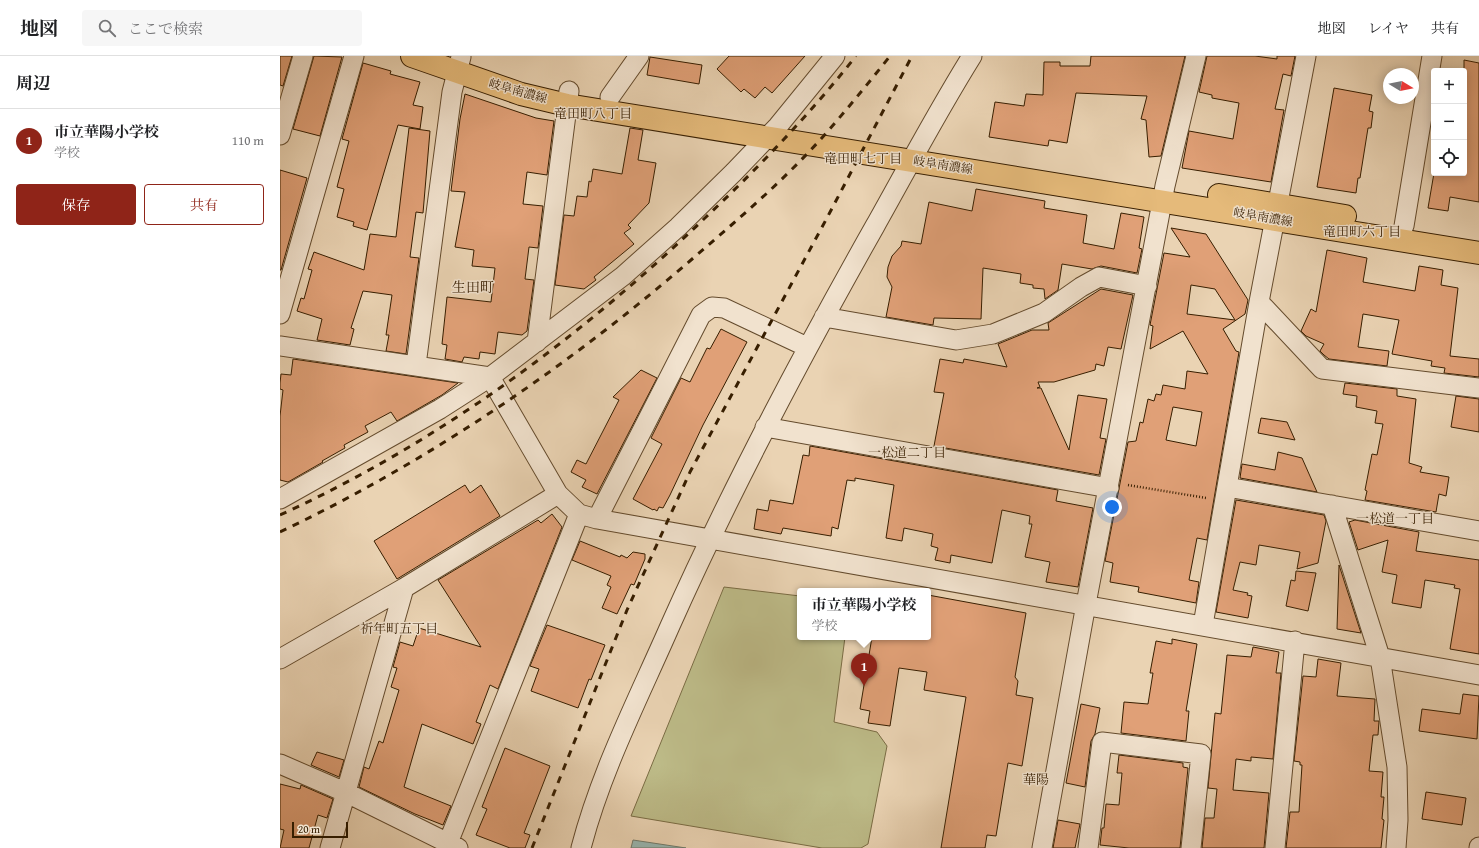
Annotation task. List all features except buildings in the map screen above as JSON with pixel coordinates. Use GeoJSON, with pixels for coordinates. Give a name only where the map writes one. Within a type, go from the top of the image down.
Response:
{"type":"FeatureCollection","features":[{"type":"Feature","properties":{"kind":"main road","name":"岐阜南濃線"},"geometry":{"type":"LineString","coordinates":[[412,56],[459,62],[540,85],[568,98],[772,132],[915,152],[1277,212],[1479,253]]}},
{"type":"Feature","properties":{"kind":"main road","name":"岐阜南濃線"},"geometry":{"type":"LineString","coordinates":[[568,98],[610,97],[772,132]]}},
{"type":"Feature","properties":{"kind":"main road","name":"岐阜南濃線"},"geometry":{"type":"LineString","coordinates":[[1277,212],[1404,226],[1479,238]]}},
{"type":"Feature","properties":{"kind":"street"},"geometry":{"type":"LineString","coordinates":[[280,135],[303,56]]}},
{"type":"Feature","properties":{"kind":"street"},"geometry":{"type":"LineString","coordinates":[[280,314],[354,56]]}},
{"type":"Feature","properties":{"kind":"street"},"geometry":{"type":"LineString","coordinates":[[610,97],[639,56]]}},
{"type":"Feature","properties":{"kind":"street"},"geometry":{"type":"LineString","coordinates":[[280,499],[440,408],[490,377],[623,276],[678,227],[772,132],[835,56]]}},
{"type":"Feature","properties":{"kind":"street"},"geometry":{"type":"LineString","coordinates":[[580,848],[601,782],[709,538],[807,347],[915,152],[972,56]]}},
{"type":"Feature","properties":{"kind":"street"},"geometry":{"type":"LineString","coordinates":[[1042,848],[1086,604],[1110,485],[1164,193],[1196,56]]}},
{"type":"Feature","properties":{"kind":"street"},"geometry":{"type":"LineString","coordinates":[[1203,625],[1259,302],[1306,56]]}},
{"type":"Feature","properties":{"kind":"street"},"geometry":{"type":"LineString","coordinates":[[1404,226],[1432,56]]}},
{"type":"Feature","properties":{"kind":"street"},"geometry":{"type":"LineString","coordinates":[[416,365],[450,99],[459,62]]}},
{"type":"Feature","properties":{"kind":"street"},"geometry":{"type":"LineString","coordinates":[[537,342],[568,98]]}},
{"type":"Feature","properties":{"kind":"street"},"geometry":{"type":"LineString","coordinates":[[824,317],[956,340],[993,334],[1044,313],[1081,287],[1099,277],[1147,286]]}},
{"type":"Feature","properties":{"kind":"street"},"geometry":{"type":"LineString","coordinates":[[1259,302],[1322,369],[1479,388]]}},
{"type":"Feature","properties":{"kind":"street"},"geometry":{"type":"LineString","coordinates":[[597,519],[701,315],[712,307],[724,308],[807,347]]}},
{"type":"Feature","properties":{"kind":"street"},"geometry":{"type":"LineString","coordinates":[[280,346],[490,377]]}},
{"type":"Feature","properties":{"kind":"street"},"geometry":{"type":"LineString","coordinates":[[490,377],[558,494],[579,514],[597,519],[1086,604],[1479,675]]}},
{"type":"Feature","properties":{"kind":"street"},"geometry":{"type":"LineString","coordinates":[[765,427],[1110,485]]}},
{"type":"Feature","properties":{"kind":"street"},"geometry":{"type":"LineString","coordinates":[[280,659],[404,588],[558,494]]}},
{"type":"Feature","properties":{"kind":"street"},"geometry":{"type":"LineString","coordinates":[[1225,494],[1332,505],[1479,531]]}},
{"type":"Feature","properties":{"kind":"street"},"geometry":{"type":"LineString","coordinates":[[1332,505],[1380,657],[1396,767],[1398,820],[1396,848]]}},
{"type":"Feature","properties":{"kind":"street"},"geometry":{"type":"LineString","coordinates":[[280,764],[347,793],[450,847],[579,514]]}},
{"type":"Feature","properties":{"kind":"street"},"geometry":{"type":"LineString","coordinates":[[330,848],[347,793],[404,588]]}},
{"type":"Feature","properties":{"kind":"street"},"geometry":{"type":"LineString","coordinates":[[1275,848],[1295,641]]}},
{"type":"Feature","properties":{"kind":"street"},"geometry":{"type":"LineString","coordinates":[[1088,848],[1102,742],[1201,754],[1191,848]]}},
{"type":"Feature","properties":{"kind":"path"},"geometry":{"type":"LineString","coordinates":[[1110,485],[1225,494]]}},
{"type":"Feature","properties":{"kind":"shaded area"},"geometry":{"type":"Polygon","coordinates":[[[724,587],[797,596],[797,640],[845,640],[834,722],[877,732],[887,746],[868,844],[861,848],[822,848],[631,816],[724,587]]]}},
{"type":"Feature","properties":{"kind":"water"},"geometry":{"type":"Polygon","coordinates":[[[633,840],[686,848],[631,848],[633,840]]]}},
{"type":"Feature","properties":{"kind":"railway"},"geometry":{"type":"LineString","coordinates":[[280,515],[339,486],[396,455],[451,421],[558,345],[609,304],[726,198],[802,119],[839,78],[856,56]]}},
{"type":"Feature","properties":{"kind":"railway"},"geometry":{"type":"LineString","coordinates":[[280,532],[390,475],[443,443],[545,375],[644,300],[741,217],[805,156],[890,56]]}},
{"type":"Feature","properties":{"kind":"railway"},"geometry":{"type":"LineString","coordinates":[[532,848],[627,610],[690,472],[828,216],[912,56]]}},
{"type":"Feature","properties":{"kind":"place","name":"市立華陽小学校"},"geometry":{"type":"Point","coordinates":[864,686]}},
{"type":"Feature","properties":{"kind":"district","name":"竜田町八丁目"},"geometry":{"type":"Point","coordinates":[593,113]}},
{"type":"Feature","properties":{"kind":"district","name":"竜田町七丁目"},"geometry":{"type":"Point","coordinates":[863,158]}},
{"type":"Feature","properties":{"kind":"district","name":"竜田町六丁目"},"geometry":{"type":"Point","coordinates":[1362,231]}},
{"type":"Feature","properties":{"kind":"district","name":"生田町"},"geometry":{"type":"Point","coordinates":[473,287]}},
{"type":"Feature","properties":{"kind":"district","name":"一松道二丁目"},"geometry":{"type":"Point","coordinates":[907,452]}},
{"type":"Feature","properties":{"kind":"district","name":"一松道一丁目"},"geometry":{"type":"Point","coordinates":[1395,518]}},
{"type":"Feature","properties":{"kind":"district","name":"祈年町五丁目"},"geometry":{"type":"Point","coordinates":[399,628]}},
{"type":"Feature","properties":{"kind":"district","name":"華陽"},"geometry":{"type":"Point","coordinates":[1036,779]}}]}
